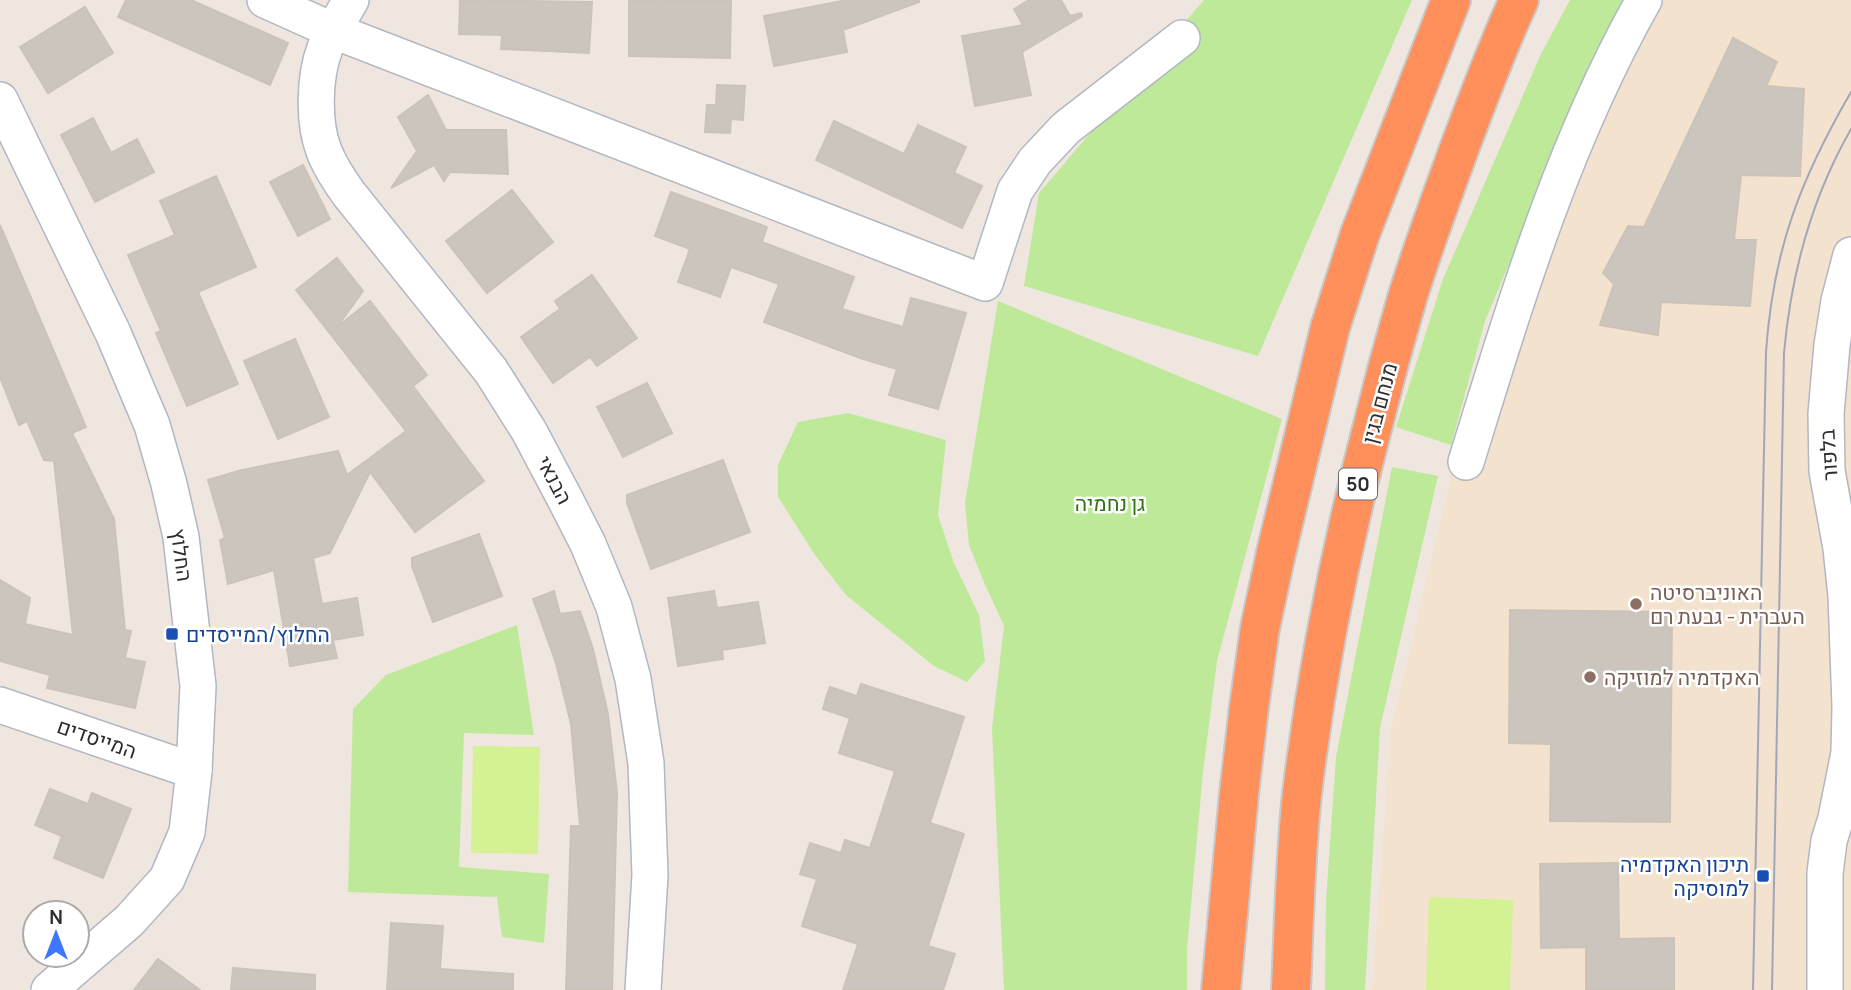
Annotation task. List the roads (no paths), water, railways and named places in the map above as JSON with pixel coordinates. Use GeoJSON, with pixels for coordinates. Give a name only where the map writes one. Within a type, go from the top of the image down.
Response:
{"type":"FeatureCollection","features":[{"type":"Feature","properties":{"kind":"highway"},"geometry":{"type":"LineString","coordinates":[[1221,990],[1249,707],[1260,628],[1282,529],[1320,367],[1360,234],[1451,0]]}},
{"type":"Feature","properties":{"kind":"highway","name":"מנחם בגין"},"geometry":{"type":"LineString","coordinates":[[1291,990],[1302,797],[1325,633],[1345,540],[1386,374],[1424,244],[1496,51],[1519,0]]}},
{"type":"Feature","properties":{"kind":"street"},"geometry":{"type":"LineString","coordinates":[[265,0],[334,31],[985,283],[1015,191],[1035,162],[1066,128],[1182,38]]}},
{"type":"Feature","properties":{"kind":"street","name":"הבנאי"},"geometry":{"type":"LineString","coordinates":[[351,0],[324,49],[318,79],[318,128],[323,149],[334,173],[349,194],[491,371],[565,499],[588,544],[614,607],[633,679],[646,763],[650,875],[643,990]]}},
{"type":"Feature","properties":{"kind":"street"},"geometry":{"type":"LineString","coordinates":[[1466,462],[1514,307],[1553,197],[1599,86],[1644,0]]}},
{"type":"Feature","properties":{"kind":"street","name":"החלוץ"},"geometry":{"type":"LineString","coordinates":[[0,100],[113,333],[152,425],[181,537],[198,686],[194,771],[187,832],[167,879],[129,921],[49,990]]}},
{"type":"Feature","properties":{"kind":"street","name":"בלפור"},"geometry":{"type":"LineString","coordinates":[[1825,990],[1825,873],[1829,841],[1849,753],[1850,706],[1846,596],[1841,548],[1827,471],[1826,414],[1832,345],[1839,301],[1851,255]]}},
{"type":"Feature","properties":{"kind":"street","name":"המייסדים"},"geometry":{"type":"LineString","coordinates":[[0,705],[194,771]]}},
{"type":"Feature","properties":{"kind":"tram line"},"geometry":{"type":"LineString","coordinates":[[1753,990],[1766,352],[1770,315],[1775,281],[1792,217],[1817,155],[1851,92]]}},
{"type":"Feature","properties":{"kind":"tram line"},"geometry":{"type":"LineString","coordinates":[[1772,990],[1784,353],[1792,295],[1805,238],[1825,182],[1851,129]]}},
{"type":"Feature","properties":{"kind":"place","name":"האוניברסיטה העברית - גבעת רם"},"geometry":{"type":"Point","coordinates":[1636,604]}},
{"type":"Feature","properties":{"kind":"place","name":"החלוץ/המייסדים"},"geometry":{"type":"Point","coordinates":[172,634]}},
{"type":"Feature","properties":{"kind":"place","name":"האקדמיה למוזיקה"},"geometry":{"type":"Point","coordinates":[1590,677]}},
{"type":"Feature","properties":{"kind":"place","name":"תיכון האקדמיה למוסיקה"},"geometry":{"type":"Point","coordinates":[1763,876]}},
{"type":"Feature","properties":{"kind":"park label","name":"גן נחמיה"},"geometry":{"type":"Point","coordinates":[1110,503]}}]}
